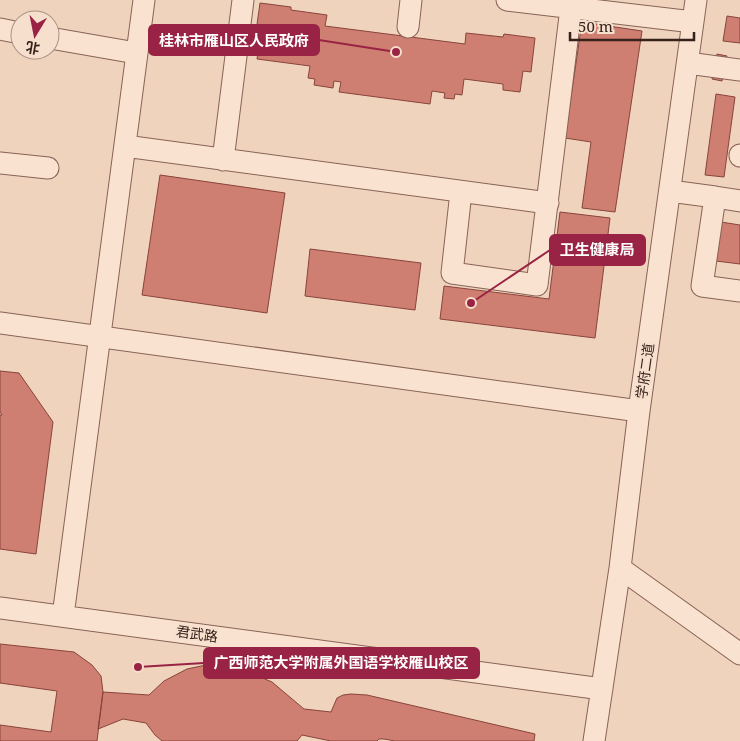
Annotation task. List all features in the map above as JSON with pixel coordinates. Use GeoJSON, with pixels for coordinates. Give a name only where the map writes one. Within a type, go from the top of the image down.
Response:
{"type":"FeatureCollection","features":[{"type":"Feature","properties":{"kind":"street"},"geometry":{"type":"LineString","coordinates":[[63,616],[144,0]]}},
{"type":"Feature","properties":{"kind":"street"},"geometry":{"type":"LineString","coordinates":[[223,160],[243,0]]}},
{"type":"Feature","properties":{"kind":"street"},"geometry":{"type":"LineString","coordinates":[[408,27],[411,0]]}},
{"type":"Feature","properties":{"kind":"street"},"geometry":{"type":"LineString","coordinates":[[507,0],[572,4],[693,22]]}},
{"type":"Feature","properties":{"kind":"street","name":"学府二道"},"geometry":{"type":"LineString","coordinates":[[594,741],[620,568],[639,411],[696,0]]}},
{"type":"Feature","properties":{"kind":"street"},"geometry":{"type":"LineString","coordinates":[[462,192],[452,273],[537,286],[572,4]]}},
{"type":"Feature","properties":{"kind":"street"},"geometry":{"type":"LineString","coordinates":[[60,40],[136,53]]}},
{"type":"Feature","properties":{"kind":"street"},"geometry":{"type":"LineString","coordinates":[[688,63],[740,70]]}},
{"type":"Feature","properties":{"kind":"street"},"geometry":{"type":"LineString","coordinates":[[125,146],[548,203]]}},
{"type":"Feature","properties":{"kind":"street"},"geometry":{"type":"LineString","coordinates":[[0,163],[48,168]]}},
{"type":"Feature","properties":{"kind":"street"},"geometry":{"type":"LineString","coordinates":[[670,191],[740,201]]}},
{"type":"Feature","properties":{"kind":"street"},"geometry":{"type":"LineString","coordinates":[[715,198],[702,286],[740,291]]}},
{"type":"Feature","properties":{"kind":"street"},"geometry":{"type":"LineString","coordinates":[[0,323],[639,411]]}},
{"type":"Feature","properties":{"kind":"street"},"geometry":{"type":"LineString","coordinates":[[620,568],[740,654]]}},
{"type":"Feature","properties":{"kind":"street","name":"君武路"},"geometry":{"type":"LineString","coordinates":[[0,608],[602,689]]}},
{"type":"Feature","properties":{"kind":"building"},"geometry":{"type":"Polygon","coordinates":[[[260,3],[291,7],[291,10],[327,15],[325,26],[465,44],[466,33],[503,37],[504,34],[535,38],[531,72],[523,71],[520,92],[503,90],[503,84],[464,79],[462,95],[455,94],[454,99],[444,98],[445,93],[432,91],[430,104],[339,92],[341,82],[334,81],[333,88],[314,85],[315,79],[308,78],[310,66],[257,59],[260,40],[255,39],[260,3]]]}},
{"type":"Feature","properties":{"kind":"building"},"geometry":{"type":"Polygon","coordinates":[[[727,16],[740,18],[740,43],[723,41],[727,16]]]}},
{"type":"Feature","properties":{"kind":"building"},"geometry":{"type":"Polygon","coordinates":[[[582,22],[642,31],[615,212],[582,208],[591,142],[565,138],[582,22]]]}},
{"type":"Feature","properties":{"kind":"building"},"geometry":{"type":"Polygon","coordinates":[[[717,54],[727,56],[722,81],[712,79],[717,54]]]}},
{"type":"Feature","properties":{"kind":"building"},"geometry":{"type":"Polygon","coordinates":[[[716,94],[735,97],[724,177],[705,175],[716,94]]]}},
{"type":"Feature","properties":{"kind":"building"},"geometry":{"type":"Polygon","coordinates":[[[160,175],[285,193],[267,313],[142,295],[160,175]]]}},
{"type":"Feature","properties":{"kind":"building"},"geometry":{"type":"Polygon","coordinates":[[[560,212],[610,218],[595,338],[440,319],[444,286],[549,299],[560,212]]]}},
{"type":"Feature","properties":{"kind":"building"},"geometry":{"type":"Polygon","coordinates":[[[721,222],[740,225],[740,264],[716,261],[721,222]]]}},
{"type":"Feature","properties":{"kind":"building"},"geometry":{"type":"Polygon","coordinates":[[[310,249],[421,263],[415,310],[305,296],[310,249]]]}},
{"type":"Feature","properties":{"kind":"building"},"geometry":{"type":"Polygon","coordinates":[[[0,371],[19,373],[53,422],[36,554],[0,549],[0,415],[2,415],[0,412],[0,371]]]}},
{"type":"Feature","properties":{"kind":"building"},"geometry":{"type":"Polygon","coordinates":[[[0,644],[74,652],[92,665],[101,676],[103,692],[97,741],[0,741],[0,725],[51,732],[57,691],[0,683],[0,644]]]}},
{"type":"Feature","properties":{"kind":"building"},"geometry":{"type":"Polygon","coordinates":[[[206,665],[230,668],[253,674],[272,682],[304,709],[331,712],[337,698],[343,695],[367,695],[535,734],[534,741],[395,741],[379,739],[377,741],[331,741],[302,735],[297,741],[162,741],[146,723],[123,719],[98,729],[103,692],[149,695],[164,681],[187,669],[206,665]]]}},
{"type":"Feature","properties":{"kind":"place","name":"桂林市雁山区人民政府"},"geometry":{"type":"Point","coordinates":[396,52]}},
{"type":"Feature","properties":{"kind":"place","name":"卫生健康局"},"geometry":{"type":"Point","coordinates":[471,303]}},
{"type":"Feature","properties":{"kind":"place","name":"广西师范大学附属外国语学校雁山校区"},"geometry":{"type":"Point","coordinates":[138,667]}}]}
